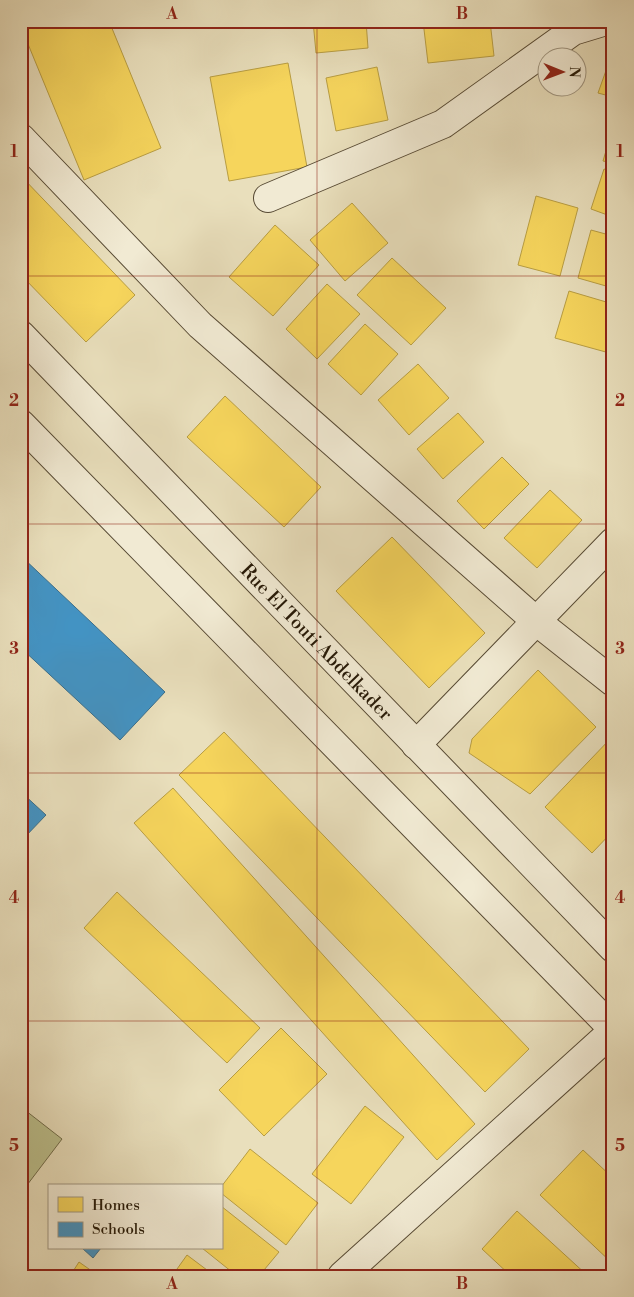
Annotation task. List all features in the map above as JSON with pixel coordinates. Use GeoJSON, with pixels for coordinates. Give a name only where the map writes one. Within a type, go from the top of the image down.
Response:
{"type":"FeatureCollection","features":[{"type":"Feature","properties":{"kind":"street"},"geometry":{"type":"LineString","coordinates":[[268,198],[443,124],[573,31],[606,21]]}},
{"type":"Feature","properties":{"kind":"street"},"geometry":{"type":"LineString","coordinates":[[21,138],[200,325],[536,621],[613,682]]}},
{"type":"Feature","properties":{"kind":"street","name":"Rue El Touti Abdelkader"},"geometry":{"type":"LineString","coordinates":[[21,336],[613,948]]}},
{"type":"Feature","properties":{"kind":"street"},"geometry":{"type":"LineString","coordinates":[[21,424],[613,1030],[342,1276]]}},
{"type":"Feature","properties":{"kind":"street"},"geometry":{"type":"LineString","coordinates":[[416,745],[613,542]]}},
{"type":"Feature","properties":{"kind":"green space"},"geometry":{"type":"Polygon","coordinates":[[[21,1107],[62,1139],[21,1193],[21,1107]]]}},
{"type":"Feature","properties":{"kind":"building: Homes"},"geometry":{"type":"Polygon","coordinates":[[[21,21],[109,21],[161,148],[84,180],[21,27],[21,21]]]}},
{"type":"Feature","properties":{"kind":"building: Homes"},"geometry":{"type":"Polygon","coordinates":[[[313,21],[366,21],[368,48],[316,53],[313,21]]]}},
{"type":"Feature","properties":{"kind":"building: Homes"},"geometry":{"type":"Polygon","coordinates":[[[423,21],[490,21],[494,56],[428,63],[423,21]]]}},
{"type":"Feature","properties":{"kind":"building: Homes"},"geometry":{"type":"Polygon","coordinates":[[[613,51],[613,97],[598,93],[613,51]]]}},
{"type":"Feature","properties":{"kind":"building: Homes"},"geometry":{"type":"Polygon","coordinates":[[[288,63],[307,167],[229,181],[210,77],[288,63]]]}},
{"type":"Feature","properties":{"kind":"building: Homes"},"geometry":{"type":"Polygon","coordinates":[[[377,67],[388,120],[336,131],[326,78],[377,67]]]}},
{"type":"Feature","properties":{"kind":"building: Homes"},"geometry":{"type":"Polygon","coordinates":[[[613,127],[613,163],[603,161],[613,127]]]}},
{"type":"Feature","properties":{"kind":"building: Homes"},"geometry":{"type":"Polygon","coordinates":[[[604,169],[613,172],[613,217],[591,209],[604,169]]]}},
{"type":"Feature","properties":{"kind":"building: Homes"},"geometry":{"type":"Polygon","coordinates":[[[21,176],[135,295],[86,342],[21,275],[21,176]]]}},
{"type":"Feature","properties":{"kind":"building: Homes"},"geometry":{"type":"Polygon","coordinates":[[[536,196],[578,208],[560,276],[518,265],[536,196]]]}},
{"type":"Feature","properties":{"kind":"building: Homes"},"geometry":{"type":"Polygon","coordinates":[[[352,203],[388,243],[345,281],[310,240],[352,203]]]}},
{"type":"Feature","properties":{"kind":"building: Homes"},"geometry":{"type":"Polygon","coordinates":[[[275,225],[319,265],[273,316],[229,277],[275,225]]]}},
{"type":"Feature","properties":{"kind":"building: Homes"},"geometry":{"type":"Polygon","coordinates":[[[591,230],[613,236],[613,288],[578,278],[591,230]]]}},
{"type":"Feature","properties":{"kind":"building: Homes"},"geometry":{"type":"Polygon","coordinates":[[[392,258],[446,308],[411,345],[357,295],[392,258]]]}},
{"type":"Feature","properties":{"kind":"building: Homes"},"geometry":{"type":"Polygon","coordinates":[[[327,284],[360,314],[317,359],[286,329],[327,284]]]}},
{"type":"Feature","properties":{"kind":"building: Homes"},"geometry":{"type":"Polygon","coordinates":[[[569,291],[613,304],[613,354],[555,338],[569,291]]]}},
{"type":"Feature","properties":{"kind":"building: Homes"},"geometry":{"type":"Polygon","coordinates":[[[365,324],[398,354],[361,395],[328,364],[365,324]]]}},
{"type":"Feature","properties":{"kind":"building: Homes"},"geometry":{"type":"Polygon","coordinates":[[[418,364],[449,398],[409,435],[378,400],[418,364]]]}},
{"type":"Feature","properties":{"kind":"building: Homes"},"geometry":{"type":"Polygon","coordinates":[[[225,396],[321,487],[284,527],[187,437],[225,396]]]}},
{"type":"Feature","properties":{"kind":"building: Homes"},"geometry":{"type":"Polygon","coordinates":[[[458,413],[484,442],[443,479],[417,449],[458,413]]]}},
{"type":"Feature","properties":{"kind":"building: Homes"},"geometry":{"type":"Polygon","coordinates":[[[502,457],[529,484],[484,529],[457,501],[502,457]]]}},
{"type":"Feature","properties":{"kind":"building: Homes"},"geometry":{"type":"Polygon","coordinates":[[[550,490],[582,520],[537,568],[504,538],[550,490]]]}},
{"type":"Feature","properties":{"kind":"building: Homes"},"geometry":{"type":"Polygon","coordinates":[[[392,537],[485,633],[429,688],[336,591],[392,537]]]}},
{"type":"Feature","properties":{"kind":"building: Homes"},"geometry":{"type":"Polygon","coordinates":[[[538,670],[596,727],[530,794],[469,753],[472,739],[538,670]]]}},
{"type":"Feature","properties":{"kind":"building: Homes"},"geometry":{"type":"Polygon","coordinates":[[[224,732],[529,1049],[485,1092],[179,775],[224,732]]]}},
{"type":"Feature","properties":{"kind":"building: Homes"},"geometry":{"type":"Polygon","coordinates":[[[612,737],[613,831],[592,853],[545,807],[612,737]]]}},
{"type":"Feature","properties":{"kind":"building: Homes"},"geometry":{"type":"Polygon","coordinates":[[[173,788],[475,1124],[437,1160],[134,823],[173,788]]]}},
{"type":"Feature","properties":{"kind":"building: Homes"},"geometry":{"type":"Polygon","coordinates":[[[117,892],[260,1028],[227,1063],[84,928],[117,892]]]}},
{"type":"Feature","properties":{"kind":"building: Homes"},"geometry":{"type":"Polygon","coordinates":[[[281,1028],[327,1074],[264,1136],[219,1090],[281,1028]]]}},
{"type":"Feature","properties":{"kind":"building: Homes"},"geometry":{"type":"Polygon","coordinates":[[[365,1106],[404,1137],[351,1204],[312,1174],[365,1106]]]}},
{"type":"Feature","properties":{"kind":"building: Homes"},"geometry":{"type":"Polygon","coordinates":[[[250,1149],[318,1203],[286,1245],[222,1194],[222,1186],[250,1149]]]}},
{"type":"Feature","properties":{"kind":"building: Homes"},"geometry":{"type":"Polygon","coordinates":[[[583,1150],[613,1178],[613,1264],[540,1195],[583,1150]]]}},
{"type":"Feature","properties":{"kind":"building: Homes"},"geometry":{"type":"Polygon","coordinates":[[[222,1207],[279,1252],[259,1276],[237,1276],[204,1250],[222,1250],[222,1207]]]}},
{"type":"Feature","properties":{"kind":"building: Homes"},"geometry":{"type":"Polygon","coordinates":[[[517,1211],[588,1276],[511,1276],[482,1249],[517,1211]]]}},
{"type":"Feature","properties":{"kind":"building: Homes"},"geometry":{"type":"Polygon","coordinates":[[[187,1255],[215,1276],[172,1276],[187,1255]]]}},
{"type":"Feature","properties":{"kind":"building: Homes"},"geometry":{"type":"Polygon","coordinates":[[[79,1262],[99,1276],[70,1276],[79,1262]]]}},
{"type":"Feature","properties":{"kind":"building: Schools"},"geometry":{"type":"Polygon","coordinates":[[[21,556],[165,692],[120,740],[21,648],[21,556]]]}},
{"type":"Feature","properties":{"kind":"building: Schools"},"geometry":{"type":"Polygon","coordinates":[[[21,792],[46,815],[23,839],[21,837],[21,792]]]}},
{"type":"Feature","properties":{"kind":"building: Schools"},"geometry":{"type":"Polygon","coordinates":[[[84,1250],[99,1250],[93,1258],[84,1250]]]}}]}
